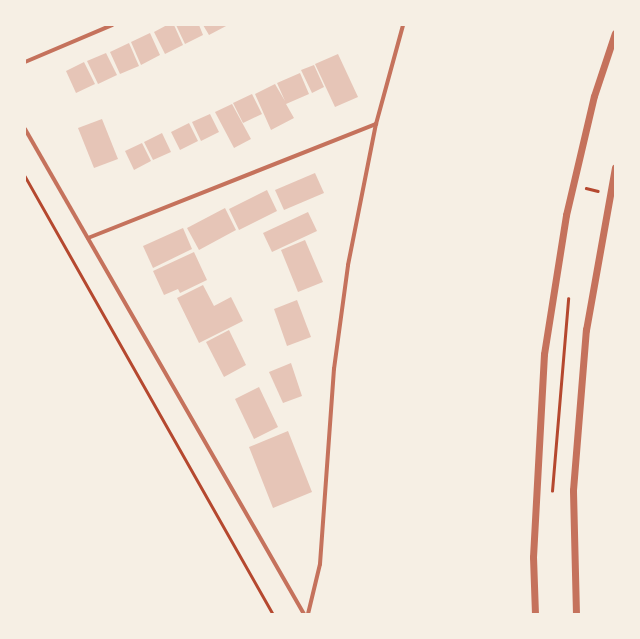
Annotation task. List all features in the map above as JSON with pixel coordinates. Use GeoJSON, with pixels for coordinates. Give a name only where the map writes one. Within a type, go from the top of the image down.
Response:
{"type":"FeatureCollection","features":[{"type":"Feature","properties":{"kind":"street"},"geometry":{"type":"LineString","coordinates":[[25,62],[112,25]]}},
{"type":"Feature","properties":{"kind":"street"},"geometry":{"type":"LineString","coordinates":[[308,614],[320,564],[334,369],[348,264],[376,124],[403,25]]}},
{"type":"Feature","properties":{"kind":"street"},"geometry":{"type":"LineString","coordinates":[[535,614],[533,557],[544,354],[566,215],[594,96],[615,33]]}},
{"type":"Feature","properties":{"kind":"street"},"geometry":{"type":"LineString","coordinates":[[88,238],[376,124]]}},
{"type":"Feature","properties":{"kind":"street"},"geometry":{"type":"LineString","coordinates":[[25,129],[304,614]]}},
{"type":"Feature","properties":{"kind":"street"},"geometry":{"type":"LineString","coordinates":[[576,614],[574,474],[586,330],[612,194],[615,168]]}},
{"type":"Feature","properties":{"kind":"path"},"geometry":{"type":"LineString","coordinates":[[25,176],[273,614]]}},
{"type":"Feature","properties":{"kind":"path"},"geometry":{"type":"LineString","coordinates":[[581,188],[583,180]]}},
{"type":"Feature","properties":{"kind":"path"},"geometry":{"type":"LineString","coordinates":[[552,494],[568,297]]}},
{"type":"Feature","properties":{"kind":"building"},"geometry":{"type":"Polygon","coordinates":[[[167,25],[174,25],[183,45],[165,54],[154,32],[167,25]]]}},
{"type":"Feature","properties":{"kind":"building"},"geometry":{"type":"Polygon","coordinates":[[[176,25],[199,25],[203,35],[185,44],[176,25]]]}},
{"type":"Feature","properties":{"kind":"building"},"geometry":{"type":"Polygon","coordinates":[[[203,25],[228,25],[209,35],[203,25]]]}},
{"type":"Feature","properties":{"kind":"building"},"geometry":{"type":"Polygon","coordinates":[[[150,33],[160,55],[141,65],[131,42],[150,33]]]}},
{"type":"Feature","properties":{"kind":"building"},"geometry":{"type":"Polygon","coordinates":[[[129,43],[139,66],[120,74],[110,52],[129,43]]]}},
{"type":"Feature","properties":{"kind":"building"},"geometry":{"type":"Polygon","coordinates":[[[106,53],[117,75],[98,84],[87,61],[106,53]]]}},
{"type":"Feature","properties":{"kind":"building"},"geometry":{"type":"Polygon","coordinates":[[[338,54],[358,97],[335,107],[315,64],[338,54]]]}},
{"type":"Feature","properties":{"kind":"building"},"geometry":{"type":"Polygon","coordinates":[[[84,62],[95,84],[76,93],[66,71],[84,62]]]}},
{"type":"Feature","properties":{"kind":"building"},"geometry":{"type":"Polygon","coordinates":[[[314,65],[324,87],[312,93],[301,70],[314,65]]]}},
{"type":"Feature","properties":{"kind":"building"},"geometry":{"type":"Polygon","coordinates":[[[300,73],[309,94],[286,104],[294,118],[271,130],[255,94],[275,84],[285,101],[277,83],[300,73]]]}},
{"type":"Feature","properties":{"kind":"building"},"geometry":{"type":"Polygon","coordinates":[[[252,94],[262,114],[243,123],[233,103],[252,94]]]}},
{"type":"Feature","properties":{"kind":"building"},"geometry":{"type":"Polygon","coordinates":[[[232,104],[251,139],[234,148],[215,112],[232,104]]]}},
{"type":"Feature","properties":{"kind":"building"},"geometry":{"type":"Polygon","coordinates":[[[210,114],[219,132],[201,141],[192,122],[210,114]]]}},
{"type":"Feature","properties":{"kind":"building"},"geometry":{"type":"Polygon","coordinates":[[[102,119],[118,159],[94,168],[78,128],[102,119]]]}},
{"type":"Feature","properties":{"kind":"building"},"geometry":{"type":"Polygon","coordinates":[[[189,123],[198,141],[180,150],[171,132],[189,123]]]}},
{"type":"Feature","properties":{"kind":"building"},"geometry":{"type":"Polygon","coordinates":[[[162,133],[171,152],[153,160],[144,142],[162,133]]]}},
{"type":"Feature","properties":{"kind":"building"},"geometry":{"type":"Polygon","coordinates":[[[142,143],[151,161],[134,170],[125,151],[142,143]]]}},
{"type":"Feature","properties":{"kind":"building"},"geometry":{"type":"Polygon","coordinates":[[[315,173],[324,193],[284,210],[275,190],[315,173]]]}},
{"type":"Feature","properties":{"kind":"building"},"geometry":{"type":"Polygon","coordinates":[[[267,190],[277,211],[239,230],[229,209],[267,190]]]}},
{"type":"Feature","properties":{"kind":"building"},"geometry":{"type":"Polygon","coordinates":[[[225,208],[236,230],[199,250],[187,228],[225,208]]]}},
{"type":"Feature","properties":{"kind":"building"},"geometry":{"type":"Polygon","coordinates":[[[308,212],[317,231],[272,252],[263,233],[308,212]]]}},
{"type":"Feature","properties":{"kind":"building"},"geometry":{"type":"Polygon","coordinates":[[[183,228],[192,249],[153,268],[143,246],[183,228]]]}},
{"type":"Feature","properties":{"kind":"building"},"geometry":{"type":"Polygon","coordinates":[[[305,240],[323,282],[298,292],[281,250],[305,240]]]}},
{"type":"Feature","properties":{"kind":"building"},"geometry":{"type":"Polygon","coordinates":[[[194,252],[207,280],[180,293],[178,289],[164,295],[153,271],[194,252]]]}},
{"type":"Feature","properties":{"kind":"building"},"geometry":{"type":"Polygon","coordinates":[[[203,285],[214,306],[231,297],[243,321],[199,343],[177,298],[203,285]]]}},
{"type":"Feature","properties":{"kind":"building"},"geometry":{"type":"Polygon","coordinates":[[[297,300],[311,337],[287,346],[274,309],[297,300]]]}},
{"type":"Feature","properties":{"kind":"building"},"geometry":{"type":"Polygon","coordinates":[[[229,330],[246,365],[224,377],[206,342],[229,330]]]}},
{"type":"Feature","properties":{"kind":"building"},"geometry":{"type":"Polygon","coordinates":[[[291,363],[302,396],[283,403],[269,372],[291,363]]]}},
{"type":"Feature","properties":{"kind":"building"},"geometry":{"type":"Polygon","coordinates":[[[259,387],[278,427],[254,439],[235,399],[259,387]]]}},
{"type":"Feature","properties":{"kind":"building"},"geometry":{"type":"Polygon","coordinates":[[[288,431],[312,492],[273,508],[249,447],[288,431]]]}}]}
